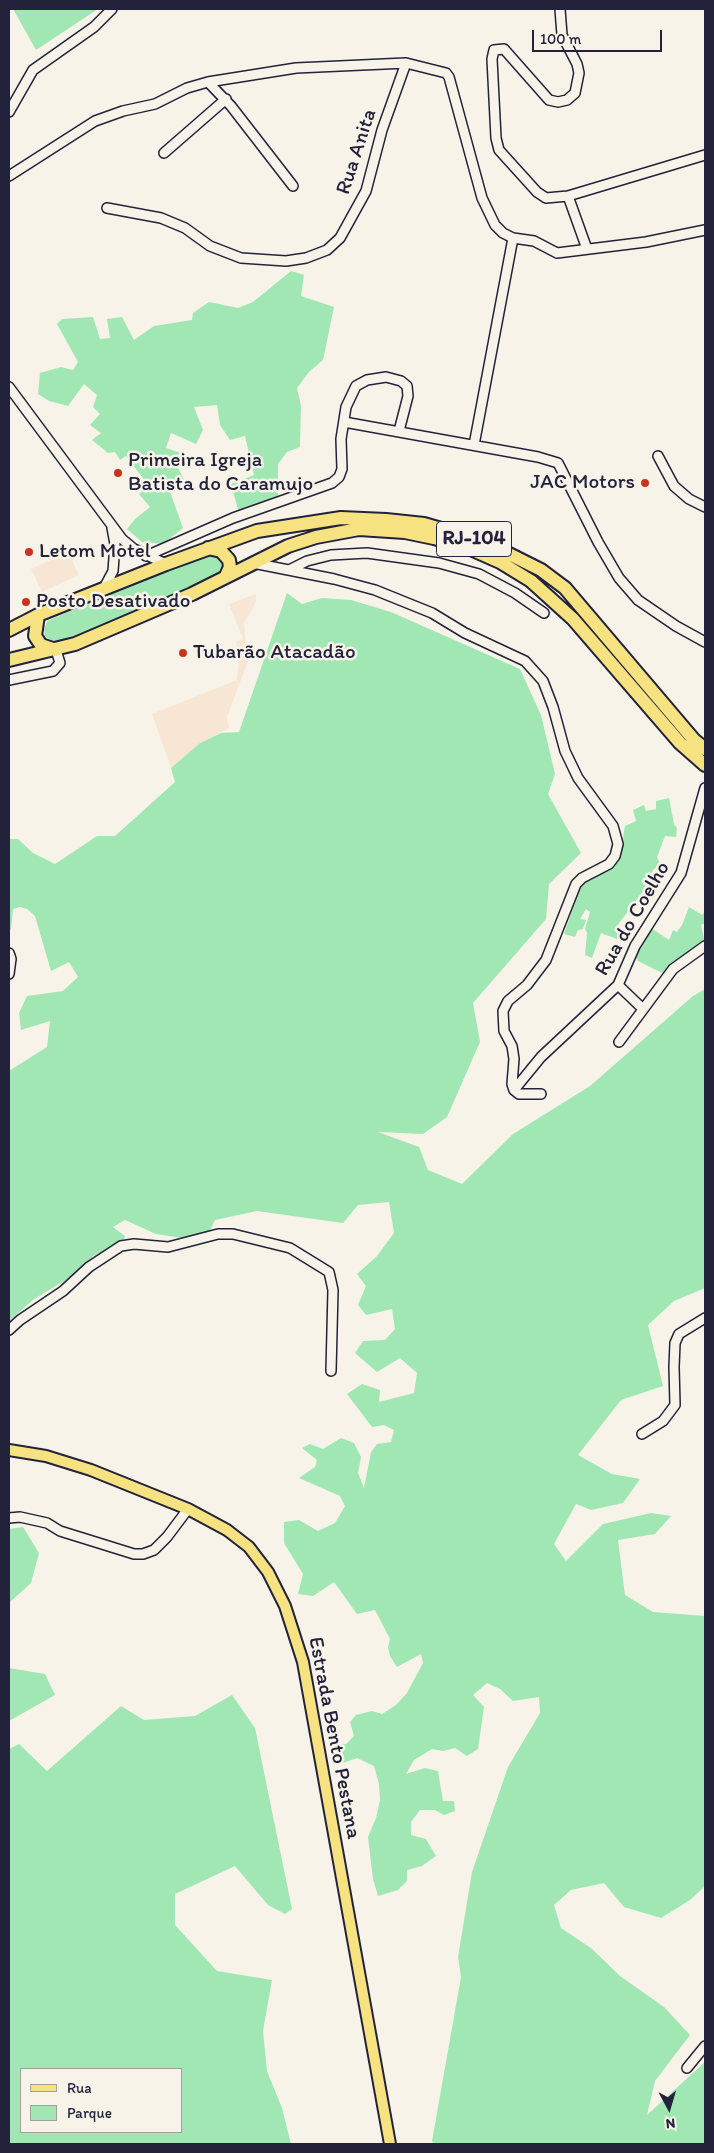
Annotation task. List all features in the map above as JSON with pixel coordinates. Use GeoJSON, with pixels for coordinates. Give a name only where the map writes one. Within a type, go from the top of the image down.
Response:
{"type":"FeatureCollection","features":[{"type":"Feature","properties":{"kind":"highway","name":"RJ-104"},"geometry":{"type":"LineString","coordinates":[[9,630],[38,615],[104,588],[257,531],[341,518],[424,524],[469,536],[540,570],[565,588],[694,740],[705,748]]}},
{"type":"Feature","properties":{"kind":"highway","name":"RJ-104"},"geometry":{"type":"LineString","coordinates":[[9,660],[56,650],[183,598],[253,563],[316,536],[359,530],[405,532],[434,538],[500,562],[531,581],[573,619],[680,742],[705,765]]}},
{"type":"Feature","properties":{"kind":"highway"},"geometry":{"type":"LineString","coordinates":[[208,548],[221,551],[229,560],[230,567],[226,576]]}},
{"type":"Feature","properties":{"kind":"highway"},"geometry":{"type":"LineString","coordinates":[[38,615],[35,636],[41,645],[56,650]]}},
{"type":"Feature","properties":{"kind":"main road","name":"Estrada Bento Pestana"},"geometry":{"type":"LineString","coordinates":[[9,1450],[46,1456],[91,1470],[188,1509],[227,1530],[249,1547],[268,1572],[281,1598],[300,1653],[311,1704],[390,2144]]}},
{"type":"Feature","properties":{"kind":"street"},"geometry":{"type":"LineString","coordinates":[[9,112],[33,70],[94,27],[112,9]]}},
{"type":"Feature","properties":{"kind":"street"},"geometry":{"type":"LineString","coordinates":[[560,9],[562,35],[577,64],[579,73],[576,93],[567,100],[558,102],[549,100],[504,49],[494,50],[492,66],[496,138],[500,150],[537,192],[546,198],[568,196],[705,155]]}},
{"type":"Feature","properties":{"kind":"street"},"geometry":{"type":"LineString","coordinates":[[9,176],[95,120],[155,104],[188,88],[208,82],[296,68],[406,64],[436,69],[449,76],[482,198],[495,225],[503,233],[513,238],[534,241],[557,253],[646,242],[705,230]]}},
{"type":"Feature","properties":{"kind":"street","name":"Rua Anita"},"geometry":{"type":"LineString","coordinates":[[107,208],[161,218],[185,228],[210,246],[241,258],[286,261],[306,258],[327,250],[340,238],[366,191],[382,130],[406,64]]}},
{"type":"Feature","properties":{"kind":"street"},"geometry":{"type":"LineString","coordinates":[[208,82],[226,99],[293,186]]}},
{"type":"Feature","properties":{"kind":"street"},"geometry":{"type":"LineString","coordinates":[[164,153],[226,99]]}},
{"type":"Feature","properties":{"kind":"street"},"geometry":{"type":"LineString","coordinates":[[568,196],[587,249]]}},
{"type":"Feature","properties":{"kind":"street"},"geometry":{"type":"LineString","coordinates":[[474,445],[513,238]]}},
{"type":"Feature","properties":{"kind":"street"},"geometry":{"type":"LineString","coordinates":[[146,556],[248,512],[332,483],[339,477],[342,469],[342,440],[346,407],[356,386],[367,380],[386,377],[400,381],[406,386],[408,396],[399,431]]}},
{"type":"Feature","properties":{"kind":"street"},"geometry":{"type":"LineString","coordinates":[[9,387],[122,539],[146,556],[166,564]]}},
{"type":"Feature","properties":{"kind":"street"},"geometry":{"type":"LineString","coordinates":[[344,422],[474,445],[558,463],[598,542],[619,578],[638,600],[676,626],[705,642]]}},
{"type":"Feature","properties":{"kind":"street"},"geometry":{"type":"LineString","coordinates":[[658,456],[674,486],[688,499],[705,507]]}},
{"type":"Feature","properties":{"kind":"street"},"geometry":{"type":"LineString","coordinates":[[104,588],[113,571],[115,557],[111,523]]}},
{"type":"Feature","properties":{"kind":"street"},"geometry":{"type":"LineString","coordinates":[[288,570],[307,561],[331,555],[367,554],[439,562],[479,574],[544,613]]}},
{"type":"Feature","properties":{"kind":"street"},"geometry":{"type":"LineString","coordinates":[[253,563],[342,581],[410,604],[432,613],[465,633],[525,661],[543,681],[553,707],[565,751],[578,778],[617,835],[618,844],[615,856],[609,864],[582,878],[576,884],[546,960],[527,985],[508,1001],[503,1011],[504,1031],[512,1046],[514,1059],[512,1084],[514,1090],[519,1094],[541,1094]]}},
{"type":"Feature","properties":{"kind":"street"},"geometry":{"type":"LineString","coordinates":[[9,680],[53,671],[60,663],[56,650]]}},
{"type":"Feature","properties":{"kind":"street","name":"Rua do Coelho"},"geometry":{"type":"LineString","coordinates":[[514,1090],[541,1058],[618,985],[635,946],[681,873],[705,788]]}},
{"type":"Feature","properties":{"kind":"street"},"geometry":{"type":"LineString","coordinates":[[618,1042],[673,969],[705,946]]}},
{"type":"Feature","properties":{"kind":"street"},"geometry":{"type":"LineString","coordinates":[[9,953],[11,959],[9,974]]}},
{"type":"Feature","properties":{"kind":"street"},"geometry":{"type":"LineString","coordinates":[[618,985],[644,1009]]}},
{"type":"Feature","properties":{"kind":"street"},"geometry":{"type":"LineString","coordinates":[[9,1330],[20,1320],[63,1291],[89,1267],[121,1246],[134,1244],[168,1248],[218,1234],[232,1234],[290,1248],[329,1272],[333,1290],[331,1371]]}},
{"type":"Feature","properties":{"kind":"street"},"geometry":{"type":"LineString","coordinates":[[642,1434],[663,1421],[675,1405],[675,1343],[679,1334],[705,1318]]}},
{"type":"Feature","properties":{"kind":"street"},"geometry":{"type":"LineString","coordinates":[[9,1518],[20,1517],[47,1523],[60,1530],[89,1540],[134,1554],[143,1554],[154,1550],[167,1538],[188,1509]]}},
{"type":"Feature","properties":{"kind":"street"},"geometry":{"type":"LineString","coordinates":[[687,2068],[705,2046]]}},
{"type":"Feature","properties":{"kind":"shaded area"},"geometry":{"type":"Polygon","coordinates":[[[68,552],[79,575],[42,592],[31,569],[68,552]]]}},
{"type":"Feature","properties":{"kind":"shaded area"},"geometry":{"type":"Polygon","coordinates":[[[256,594],[256,602],[244,623],[248,661],[227,717],[229,728],[200,743],[171,768],[152,714],[237,680],[239,660],[236,642],[243,639],[229,604],[256,594]]]}},
{"type":"Feature","properties":{"kind":"green space"},"geometry":{"type":"Polygon","coordinates":[[[13,9],[98,9],[36,50],[13,9]]]}},
{"type":"Feature","properties":{"kind":"green space"},"geometry":{"type":"Polygon","coordinates":[[[291,271],[304,275],[301,296],[334,307],[323,360],[309,372],[297,388],[301,406],[300,447],[287,452],[278,464],[278,498],[239,513],[231,484],[254,475],[245,436],[230,440],[220,425],[217,405],[194,407],[203,430],[196,444],[171,433],[166,448],[181,453],[173,457],[186,484],[169,489],[183,528],[163,544],[142,542],[127,529],[135,519],[150,507],[139,494],[149,486],[126,456],[120,460],[115,452],[108,453],[92,440],[101,433],[90,425],[100,414],[93,407],[97,395],[84,384],[68,406],[49,401],[38,394],[40,373],[61,367],[73,370],[78,362],[57,324],[62,319],[93,317],[100,339],[110,338],[107,319],[122,317],[134,340],[154,326],[192,320],[193,313],[209,302],[238,308],[253,302],[291,271]]]}},
{"type":"Feature","properties":{"kind":"green space"},"geometry":{"type":"Polygon","coordinates":[[[217,555],[222,559],[223,564],[219,572],[204,580],[76,637],[61,642],[51,640],[45,636],[44,630],[47,621],[186,562],[217,555]]]}},
{"type":"Feature","properties":{"kind":"green space"},"geometry":{"type":"Polygon","coordinates":[[[287,593],[302,604],[322,598],[351,600],[391,612],[520,669],[541,715],[555,774],[548,794],[581,853],[549,884],[546,919],[473,1003],[480,1042],[447,1117],[423,1134],[378,1132],[419,1147],[428,1170],[462,1184],[513,1134],[590,1086],[693,996],[705,989],[705,1288],[674,1301],[648,1325],[663,1386],[621,1400],[578,1455],[612,1474],[640,1479],[623,1503],[591,1510],[576,1504],[554,1544],[566,1561],[603,1524],[651,1513],[671,1516],[655,1534],[618,1540],[625,1595],[653,1612],[705,1616],[705,1886],[690,1900],[661,1918],[624,1907],[604,1883],[571,1890],[554,1905],[561,1928],[591,1948],[620,1976],[664,2007],[690,2035],[655,2081],[647,2115],[705,2062],[705,2144],[434,2144],[432,2141],[461,1977],[458,1957],[472,1872],[508,1767],[540,1713],[539,1697],[513,1701],[500,1689],[487,1683],[473,1695],[484,1707],[478,1749],[467,1756],[455,1748],[443,1751],[432,1749],[414,1760],[406,1774],[425,1768],[438,1771],[443,1801],[454,1801],[455,1811],[444,1815],[435,1810],[420,1810],[411,1822],[411,1835],[426,1839],[436,1856],[422,1866],[407,1870],[407,1881],[398,1890],[378,1896],[373,1879],[368,1837],[376,1818],[380,1800],[379,1784],[374,1766],[357,1758],[343,1763],[331,1755],[334,1745],[346,1744],[354,1736],[350,1722],[356,1715],[372,1711],[382,1714],[396,1705],[407,1693],[423,1663],[421,1654],[397,1667],[390,1656],[388,1647],[390,1639],[375,1610],[357,1614],[334,1582],[313,1596],[298,1594],[303,1574],[284,1543],[284,1522],[299,1520],[318,1531],[335,1523],[345,1506],[340,1496],[299,1478],[315,1467],[317,1460],[302,1448],[310,1444],[323,1449],[341,1438],[354,1443],[361,1457],[358,1473],[364,1488],[371,1452],[377,1444],[391,1442],[394,1430],[384,1425],[372,1427],[347,1394],[362,1384],[380,1390],[379,1402],[414,1393],[417,1373],[400,1358],[377,1372],[355,1353],[363,1341],[385,1340],[395,1329],[392,1309],[366,1315],[358,1305],[366,1286],[357,1274],[377,1256],[394,1233],[389,1202],[358,1205],[343,1223],[257,1211],[215,1220],[209,1233],[182,1238],[156,1234],[125,1220],[113,1227],[125,1236],[123,1243],[93,1256],[76,1274],[34,1299],[9,1321],[9,1071],[47,1047],[50,1021],[21,1030],[19,1013],[27,996],[63,991],[78,977],[69,962],[51,971],[35,916],[27,909],[20,907],[13,909],[11,929],[9,931],[9,839],[18,839],[33,853],[55,864],[97,836],[115,836],[175,782],[171,768],[200,743],[221,733],[239,732],[287,593]]]}},
{"type":"Feature","properties":{"kind":"green space"},"geometry":{"type":"Polygon","coordinates":[[[669,798],[674,824],[677,828],[676,837],[665,836],[657,857],[660,864],[653,870],[643,891],[617,926],[620,930],[617,939],[601,933],[592,958],[585,955],[587,933],[585,929],[590,912],[586,909],[580,919],[586,920],[583,929],[578,930],[575,937],[564,934],[580,888],[586,880],[611,867],[622,844],[625,826],[636,821],[633,810],[644,805],[646,811],[656,809],[656,801],[669,798]]]}},
{"type":"Feature","properties":{"kind":"green space"},"geometry":{"type":"Polygon","coordinates":[[[689,907],[702,915],[705,911],[705,923],[701,925],[705,943],[664,974],[638,961],[635,955],[651,928],[669,940],[673,930],[677,932],[682,925],[689,907]]]}},
{"type":"Feature","properties":{"kind":"green space"},"geometry":{"type":"Polygon","coordinates":[[[23,1527],[39,1553],[31,1583],[9,1603],[9,1529],[23,1527]]]}},
{"type":"Feature","properties":{"kind":"green space"},"geometry":{"type":"Polygon","coordinates":[[[9,1668],[45,1674],[55,1695],[9,1721],[9,1668]]]}},
{"type":"Feature","properties":{"kind":"green space"},"geometry":{"type":"Polygon","coordinates":[[[232,1695],[255,1728],[292,1909],[285,1914],[268,1905],[235,1866],[175,1894],[175,1925],[217,1971],[272,1980],[263,2031],[267,2071],[282,2108],[291,2144],[9,2144],[9,1749],[19,1744],[47,1771],[121,1706],[144,1720],[195,1716],[232,1695]]]}},
{"type":"Feature","properties":{"kind":"place","name":"Primeira Igreja Batista do Caramujo"},"geometry":{"type":"Point","coordinates":[118,473]}},
{"type":"Feature","properties":{"kind":"place","name":"JAC Motors"},"geometry":{"type":"Point","coordinates":[645,483]}},
{"type":"Feature","properties":{"kind":"place","name":"Letom Motel"},"geometry":{"type":"Point","coordinates":[29,552]}},
{"type":"Feature","properties":{"kind":"place","name":"Posto Desativado"},"geometry":{"type":"Point","coordinates":[26,602]}},
{"type":"Feature","properties":{"kind":"place","name":"Tubarão Atacadão"},"geometry":{"type":"Point","coordinates":[183,653]}}]}
